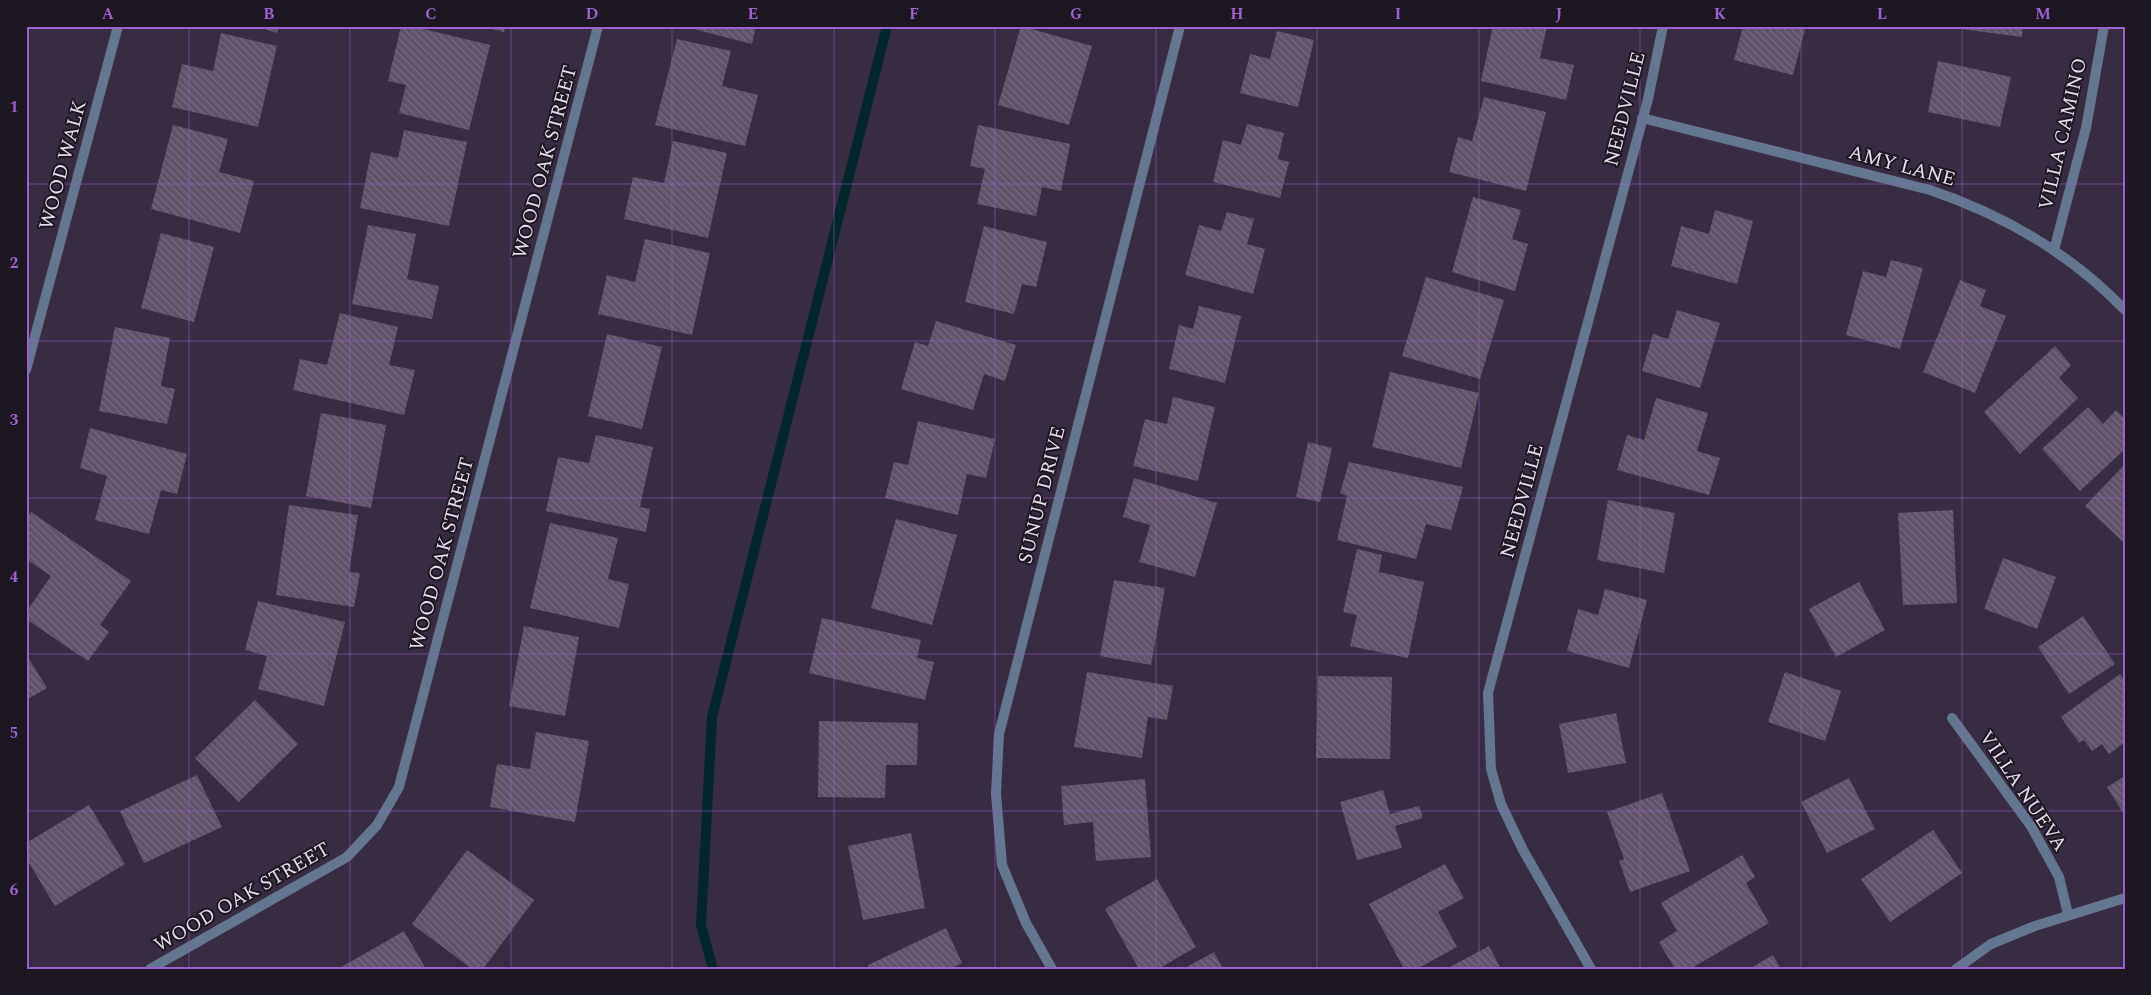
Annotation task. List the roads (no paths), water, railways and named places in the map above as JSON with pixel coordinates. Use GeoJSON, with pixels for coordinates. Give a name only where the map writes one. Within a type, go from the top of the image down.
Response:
{"type":"FeatureCollection","features":[{"type":"Feature","properties":{"kind":"street","name":"WOOD WALK"},"geometry":{"type":"LineString","coordinates":[[26,370],[118,26]]}},
{"type":"Feature","properties":{"kind":"street","name":"WOOD OAK STREET"},"geometry":{"type":"LineString","coordinates":[[150,969],[347,857],[377,825],[399,787],[598,26]]}},
{"type":"Feature","properties":{"kind":"street","name":"SUNUP DRIVE"},"geometry":{"type":"LineString","coordinates":[[1052,969],[1026,923],[1002,865],[996,794],[999,734],[1180,26]]}},
{"type":"Feature","properties":{"kind":"street","name":"NEEDVILLE"},"geometry":{"type":"LineString","coordinates":[[1591,969],[1523,850],[1502,804],[1491,769],[1488,694],[1648,99],[1663,26]]}},
{"type":"Feature","properties":{"kind":"street","name":"VILLA CAMINO"},"geometry":{"type":"LineString","coordinates":[[2054,250],[2086,128],[2104,26]]}},
{"type":"Feature","properties":{"kind":"street","name":"AMY LANE"},"geometry":{"type":"LineString","coordinates":[[1642,118],[1930,190],[1972,204],[2019,228],[2054,250],[2088,274],[2125,310]]}},
{"type":"Feature","properties":{"kind":"street","name":"VILLA NUEVA"},"geometry":{"type":"LineString","coordinates":[[1952,718],[2031,826],[2059,877],[2068,914]]}},
{"type":"Feature","properties":{"kind":"street"},"geometry":{"type":"LineString","coordinates":[[1956,969],[1991,944],[2068,914],[2125,898]]}},
{"type":"Feature","properties":{"kind":"waterway"},"geometry":{"type":"LineString","coordinates":[[713,969],[701,925],[712,717],[887,26]]}}]}
